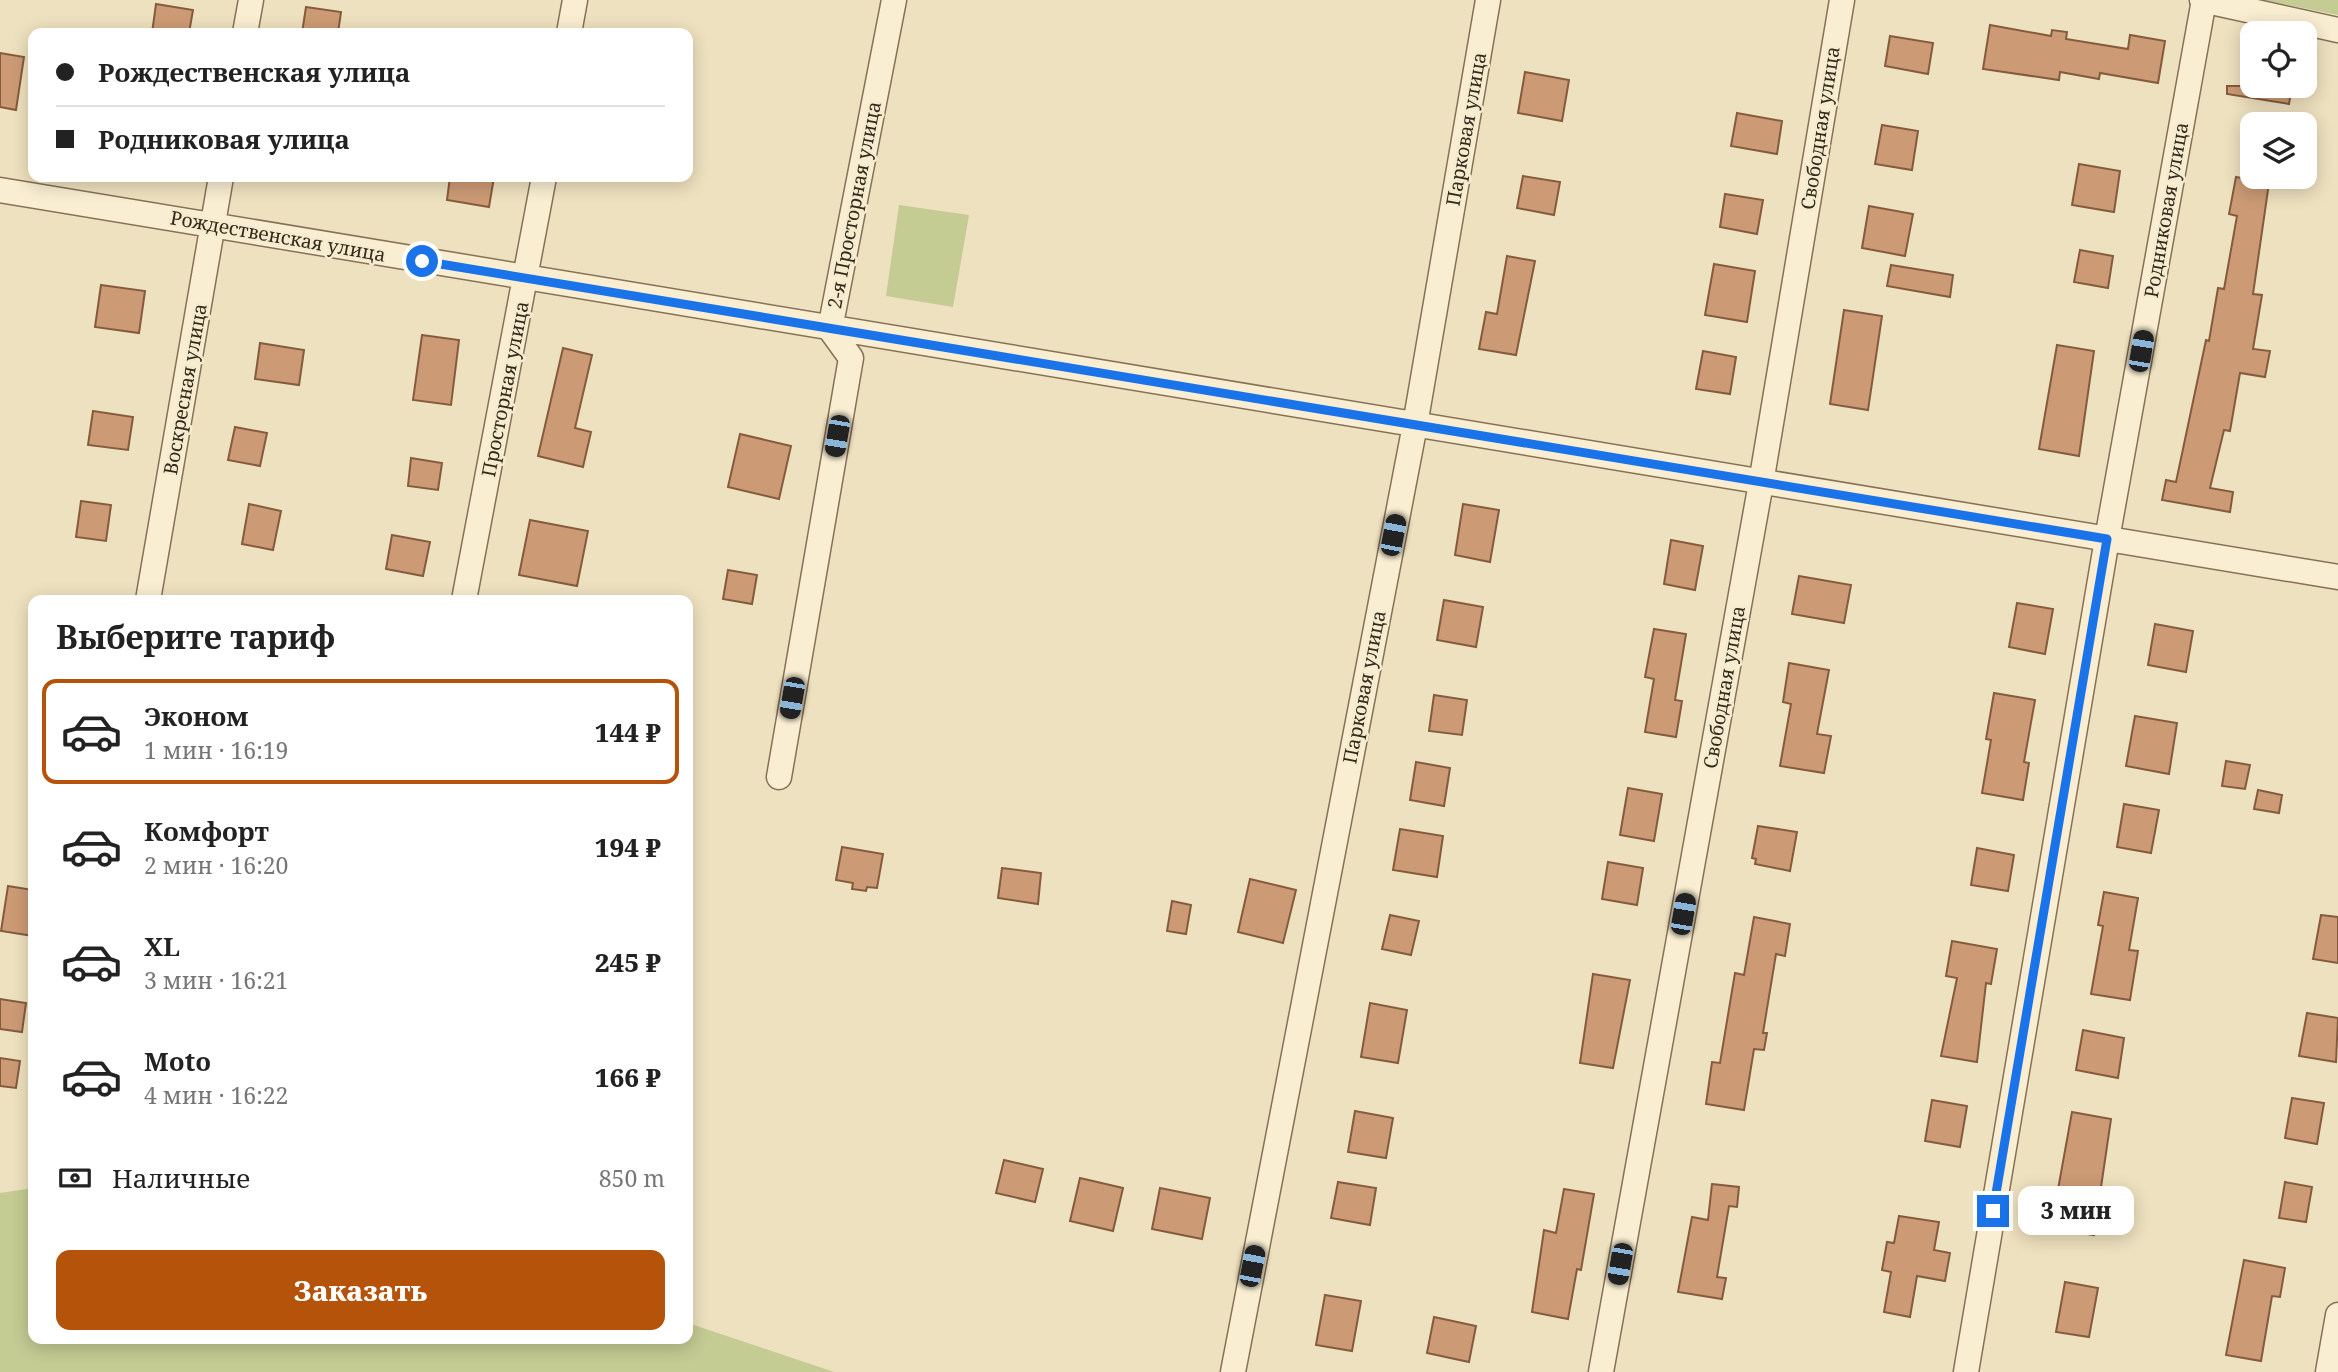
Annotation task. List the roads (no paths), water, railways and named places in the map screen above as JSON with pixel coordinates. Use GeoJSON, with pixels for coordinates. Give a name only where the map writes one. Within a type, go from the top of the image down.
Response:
{"type":"FeatureCollection","features":[{"type":"Feature","properties":{"kind":"street"},"geometry":{"type":"LineString","coordinates":[[246,28],[251,0]]}},
{"type":"Feature","properties":{"kind":"street"},"geometry":{"type":"LineString","coordinates":[[570,28],[575,0]]}},
{"type":"Feature","properties":{"kind":"street","name":"2-я Просторная улица"},"geometry":{"type":"LineString","coordinates":[[779,777],[851,358],[830,329],[894,0]]}},
{"type":"Feature","properties":{"kind":"street","name":"Парковая улица"},"geometry":{"type":"LineString","coordinates":[[1233,1372],[1415,425],[1488,0]]}},
{"type":"Feature","properties":{"kind":"street","name":"Свободная улица"},"geometry":{"type":"LineString","coordinates":[[1601,1372],[1761,483],[1842,0]]}},
{"type":"Feature","properties":{"kind":"street"},"geometry":{"type":"LineString","coordinates":[[2203,0],[2338,30]]}},
{"type":"Feature","properties":{"kind":"street","name":"Родниковая улица"},"geometry":{"type":"LineString","coordinates":[[1966,1372],[2107,539],[2203,0]]}},
{"type":"Feature","properties":{"kind":"street","name":"Воскресная улица"},"geometry":{"type":"LineString","coordinates":[[149,595],[220,182]]}},
{"type":"Feature","properties":{"kind":"street","name":"Просторная улица"},"geometry":{"type":"LineString","coordinates":[[465,595],[527,279],[543,182]]}},
{"type":"Feature","properties":{"kind":"street","name":"Рождественская улица"},"geometry":{"type":"LineString","coordinates":[[0,190],[2338,577]]}},
{"type":"Feature","properties":{"kind":"street"},"geometry":{"type":"LineString","coordinates":[[2328,1372],[2338,1315]]}}]}
